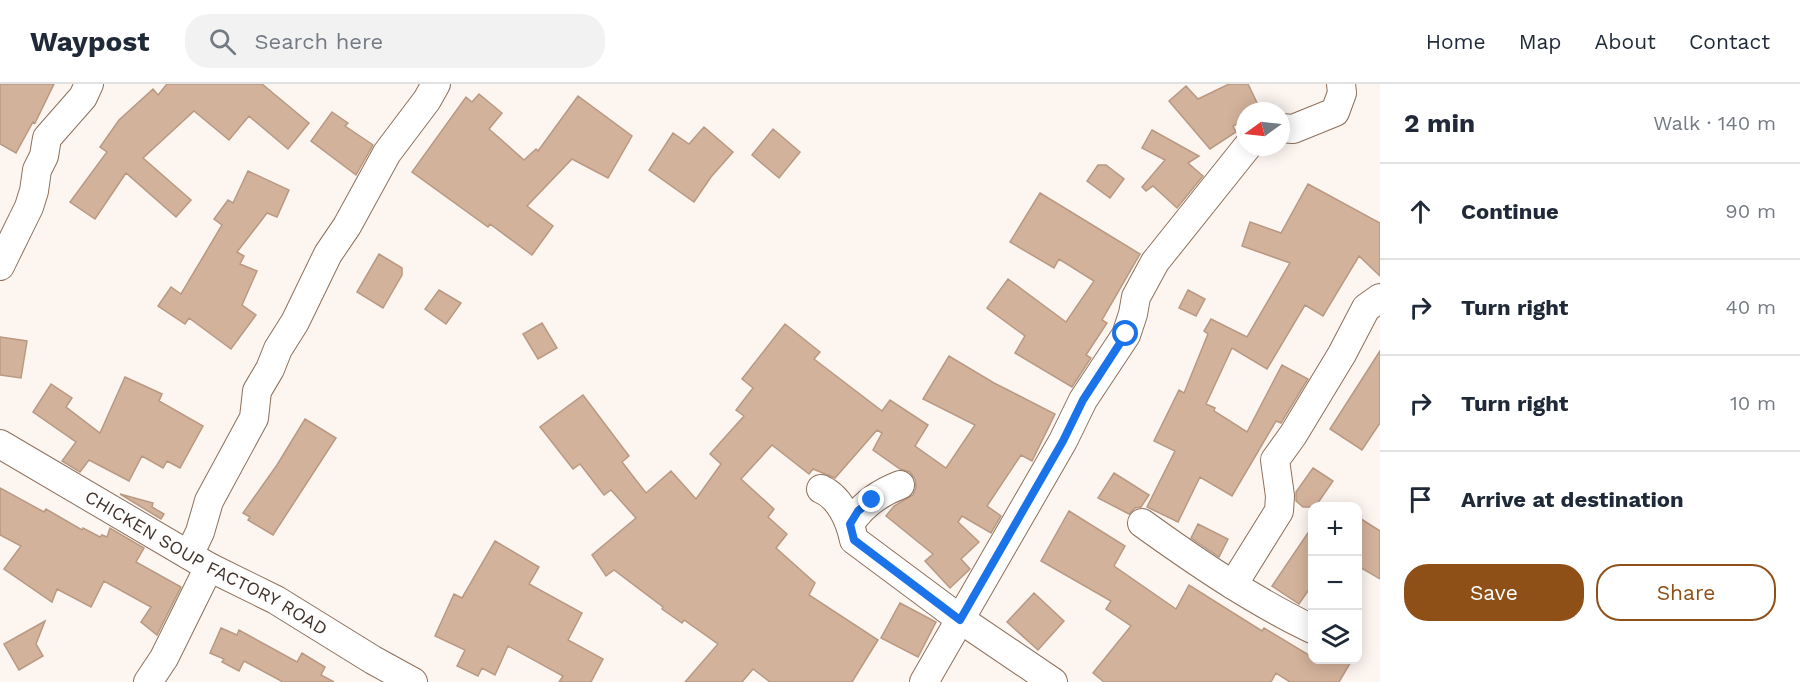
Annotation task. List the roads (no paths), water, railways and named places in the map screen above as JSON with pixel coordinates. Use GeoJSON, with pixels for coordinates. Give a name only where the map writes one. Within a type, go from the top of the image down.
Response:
{"type":"FeatureCollection","features":[{"type":"Feature","properties":{"kind":"street"},"geometry":{"type":"LineString","coordinates":[[0,266],[29,207],[37,170],[44,156],[46,138],[83,97],[90,84]]}},
{"type":"Feature","properties":{"kind":"street"},"geometry":{"type":"LineString","coordinates":[[148,682],[164,658],[199,561],[200,532],[209,501],[254,418],[257,391],[278,349],[295,322],[328,254],[387,153],[427,100],[436,84]]}},
{"type":"Feature","properties":{"kind":"street"},"geometry":{"type":"LineString","coordinates":[[1290,129],[1335,112],[1342,93],[1341,84]]}},
{"type":"Feature","properties":{"kind":"street"},"geometry":{"type":"LineString","coordinates":[[924,682],[1063,441],[1083,400],[1126,334],[1136,297],[1155,262],[1240,156]]}},
{"type":"Feature","properties":{"kind":"street"},"geometry":{"type":"LineString","coordinates":[[1233,585],[1279,512],[1280,496],[1275,460],[1293,435],[1342,354],[1366,308],[1380,298]]}},
{"type":"Feature","properties":{"kind":"street","name":"CHICKEN SOUP FACTORY ROAD"},"geometry":{"type":"LineString","coordinates":[[0,444],[199,561],[276,600],[413,682]]}},
{"type":"Feature","properties":{"kind":"street"},"geometry":{"type":"LineString","coordinates":[[850,524],[858,511],[872,500],[885,490],[900,485]]}},
{"type":"Feature","properties":{"kind":"street"},"geometry":{"type":"LineString","coordinates":[[821,489],[828,492],[850,524],[854,540],[960,620],[1053,682]]}},
{"type":"Feature","properties":{"kind":"street"},"geometry":{"type":"LineString","coordinates":[[1142,523],[1233,585],[1308,627]]}}]}
